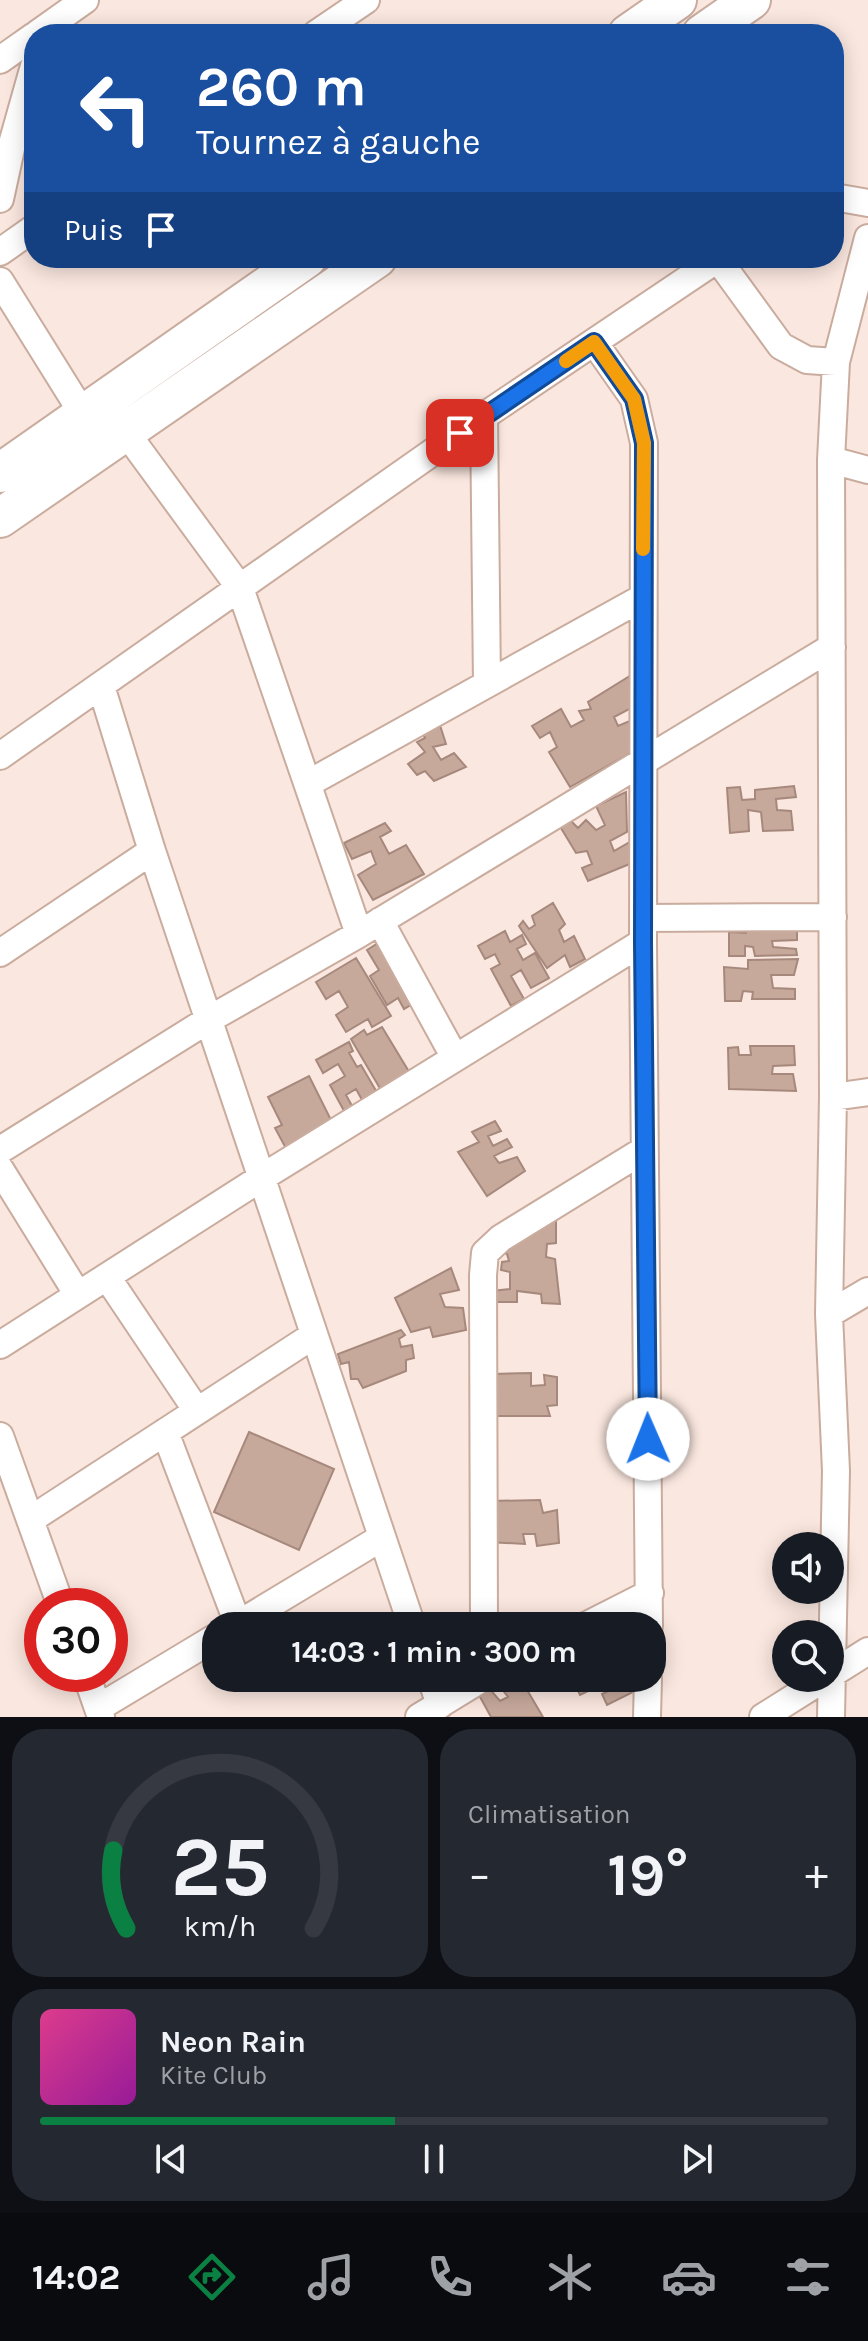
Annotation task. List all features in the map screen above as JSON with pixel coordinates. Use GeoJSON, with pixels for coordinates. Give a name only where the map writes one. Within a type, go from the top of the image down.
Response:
{"type":"FeatureCollection","features":[{"type":"Feature","properties":{"kind":"street"},"geometry":{"type":"LineString","coordinates":[[52,24],[85,0]]}},
{"type":"Feature","properties":{"kind":"street"},"geometry":{"type":"LineString","coordinates":[[331,24],[366,0]]}},
{"type":"Feature","properties":{"kind":"street"},"geometry":{"type":"LineString","coordinates":[[642,24],[677,0]]}},
{"type":"Feature","properties":{"kind":"street"},"geometry":{"type":"LineString","coordinates":[[716,24],[751,0]]}},
{"type":"Feature","properties":{"kind":"street"},"geometry":{"type":"LineString","coordinates":[[0,60],[24,44]]}},
{"type":"Feature","properties":{"kind":"street"},"geometry":{"type":"LineString","coordinates":[[0,199],[24,101]]}},
{"type":"Feature","properties":{"kind":"street"},"geometry":{"type":"LineString","coordinates":[[844,199],[868,203]]}},
{"type":"Feature","properties":{"kind":"street"},"geometry":{"type":"LineString","coordinates":[[0,252],[24,235]]}},
{"type":"Feature","properties":{"kind":"street"},"geometry":{"type":"LineString","coordinates":[[832,1620],[836,1471],[829,1314],[833,1097],[831,460],[836,362],[868,238]]}},
{"type":"Feature","properties":{"kind":"street"},"geometry":{"type":"LineString","coordinates":[[0,473],[293,268]]}},
{"type":"Feature","properties":{"kind":"street"},"geometry":{"type":"LineString","coordinates":[[0,518],[362,268]]}},
{"type":"Feature","properties":{"kind":"street"},"geometry":{"type":"LineString","coordinates":[[0,756],[484,416],[703,268]]}},
{"type":"Feature","properties":{"kind":"street"},"geometry":{"type":"LineString","coordinates":[[725,268],[781,346],[807,360],[836,362]]}},
{"type":"Feature","properties":{"kind":"street"},"geometry":{"type":"LineString","coordinates":[[0,281],[83,414]]}},
{"type":"Feature","properties":{"kind":"street"},"geometry":{"type":"LineString","coordinates":[[594,342],[634,399],[644,443],[644,1150],[649,1612]]}},
{"type":"Feature","properties":{"kind":"street"},"geometry":{"type":"LineString","coordinates":[[484,416],[487,684]]}},
{"type":"Feature","properties":{"kind":"street"},"geometry":{"type":"LineString","coordinates":[[125,431],[240,588],[309,783],[370,927],[455,1058]]}},
{"type":"Feature","properties":{"kind":"street"},"geometry":{"type":"LineString","coordinates":[[831,460],[868,470]]}},
{"type":"Feature","properties":{"kind":"street"},"geometry":{"type":"LineString","coordinates":[[309,783],[642,598]]}},
{"type":"Feature","properties":{"kind":"street"},"geometry":{"type":"LineString","coordinates":[[0,1150],[208,1020],[370,927],[832,647]]}},
{"type":"Feature","properties":{"kind":"street"},"geometry":{"type":"LineString","coordinates":[[101,686],[152,851],[407,1612]]}},
{"type":"Feature","properties":{"kind":"street"},"geometry":{"type":"LineString","coordinates":[[0,953],[152,851]]}},
{"type":"Feature","properties":{"kind":"street"},"geometry":{"type":"LineString","coordinates":[[0,1345],[455,1058],[643,930],[833,917]]}},
{"type":"Feature","properties":{"kind":"street"},"geometry":{"type":"LineString","coordinates":[[833,1097],[868,1092]]}},
{"type":"Feature","properties":{"kind":"street"},"geometry":{"type":"LineString","coordinates":[[484,1612],[485,1253],[501,1238],[644,1150]]}},
{"type":"Feature","properties":{"kind":"street"},"geometry":{"type":"LineString","coordinates":[[0,1169],[78,1295]]}},
{"type":"Feature","properties":{"kind":"street"},"geometry":{"type":"LineString","coordinates":[[107,1277],[197,1411]]}},
{"type":"Feature","properties":{"kind":"street"},"geometry":{"type":"LineString","coordinates":[[829,1314],[868,1291]]}},
{"type":"Feature","properties":{"kind":"street"},"geometry":{"type":"LineString","coordinates":[[30,1520],[314,1335]]}},
{"type":"Feature","properties":{"kind":"street"},"geometry":{"type":"LineString","coordinates":[[165,1432],[224,1612]]}},
{"type":"Feature","properties":{"kind":"street"},"geometry":{"type":"LineString","coordinates":[[0,1436],[55,1588]]}},
{"type":"Feature","properties":{"kind":"street"},"geometry":{"type":"LineString","coordinates":[[258,1612],[381,1538]]}},
{"type":"Feature","properties":{"kind":"street"},"geometry":{"type":"LineString","coordinates":[[613,1612],[650,1593]]}},
{"type":"Feature","properties":{"kind":"street"},"geometry":{"type":"LineString","coordinates":[[92,1692],[100,1713],[202,1647]]}},
{"type":"Feature","properties":{"kind":"street"},"geometry":{"type":"LineString","coordinates":[[844,1666],[868,1651]]}},
{"type":"Feature","properties":{"kind":"street"},"geometry":{"type":"LineString","coordinates":[[430,1711],[461,1692]]}},
{"type":"Feature","properties":{"kind":"street"},"geometry":{"type":"LineString","coordinates":[[647,1717],[648,1692]]}},
{"type":"Feature","properties":{"kind":"street"},"geometry":{"type":"LineString","coordinates":[[763,1717],[803,1692]]}},
{"type":"Feature","properties":{"kind":"street"},"geometry":{"type":"LineString","coordinates":[[831,1692],[833,1716]]}},
{"type":"Feature","properties":{"kind":"building"},"geometry":{"type":"Polygon","coordinates":[[[633,674],[635,706],[614,717],[618,726],[637,718],[638,749],[570,787],[549,752],[557,747],[550,732],[540,738],[532,726],[561,709],[571,727],[584,720],[579,711],[591,709],[588,702],[633,674]]]}},
{"type":"Feature","properties":{"kind":"building"},"geometry":{"type":"Polygon","coordinates":[[[438,719],[446,744],[433,747],[441,760],[454,753],[466,767],[434,781],[425,771],[417,775],[408,764],[425,752],[417,742],[425,738],[420,726],[438,719]]]}},
{"type":"Feature","properties":{"kind":"building"},"geometry":{"type":"Polygon","coordinates":[[[794,786],[796,797],[776,799],[777,810],[791,811],[793,830],[763,831],[761,812],[748,810],[749,831],[730,833],[727,788],[740,787],[742,800],[755,799],[755,790],[794,786]]]}},
{"type":"Feature","properties":{"kind":"building"},"geometry":{"type":"Polygon","coordinates":[[[626,792],[627,832],[610,841],[614,851],[630,842],[632,863],[588,881],[582,868],[592,864],[587,851],[576,853],[561,828],[569,819],[578,828],[586,820],[596,830],[605,825],[596,806],[626,792]]]}},
{"type":"Feature","properties":{"kind":"building"},"geometry":{"type":"Polygon","coordinates":[[[385,823],[391,831],[380,837],[389,854],[406,845],[424,874],[373,900],[358,875],[376,864],[371,851],[352,859],[344,843],[385,823]]]}},
{"type":"Feature","properties":{"kind":"building"},"geometry":{"type":"Polygon","coordinates":[[[553,903],[565,924],[559,930],[564,942],[574,936],[585,959],[570,967],[565,955],[547,968],[519,926],[523,921],[529,929],[535,925],[532,916],[553,903]]]}},
{"type":"Feature","properties":{"kind":"building"},"geometry":{"type":"Polygon","coordinates":[[[746,918],[797,918],[797,940],[772,941],[773,947],[796,949],[797,955],[755,956],[753,947],[745,946],[745,956],[729,956],[729,932],[746,933],[746,918]]]}},
{"type":"Feature","properties":{"kind":"building"},"geometry":{"type":"Polygon","coordinates":[[[505,931],[510,942],[522,935],[526,944],[517,949],[523,960],[535,953],[549,978],[531,988],[521,970],[511,976],[524,999],[511,1006],[491,969],[500,964],[495,954],[485,959],[478,946],[505,931]]]}},
{"type":"Feature","properties":{"kind":"building"},"geometry":{"type":"Polygon","coordinates":[[[383,940],[419,1000],[404,1009],[398,998],[387,1005],[370,976],[379,970],[367,950],[383,940]]]}},
{"type":"Feature","properties":{"kind":"building"},"geometry":{"type":"Polygon","coordinates":[[[356,958],[391,1016],[372,1027],[368,1019],[346,1032],[336,1015],[348,1007],[339,991],[326,999],[316,982],[356,958]]]}},
{"type":"Feature","properties":{"kind":"building"},"geometry":{"type":"Polygon","coordinates":[[[798,959],[794,975],[771,975],[773,988],[795,989],[795,999],[752,999],[753,992],[743,991],[741,1001],[725,1001],[724,967],[748,969],[748,960],[798,959]]]}},
{"type":"Feature","properties":{"kind":"building"},"geometry":{"type":"Polygon","coordinates":[[[382,1027],[414,1080],[385,1097],[351,1039],[364,1030],[367,1035],[382,1027]]]}},
{"type":"Feature","properties":{"kind":"building"},"geometry":{"type":"Polygon","coordinates":[[[349,1042],[353,1051],[349,1053],[357,1067],[361,1065],[382,1101],[367,1109],[356,1089],[346,1095],[357,1115],[349,1120],[330,1085],[345,1076],[338,1064],[323,1073],[316,1060],[349,1042]]]}},
{"type":"Feature","properties":{"kind":"building"},"geometry":{"type":"Polygon","coordinates":[[[750,1046],[794,1046],[795,1065],[773,1066],[772,1074],[793,1074],[796,1091],[729,1089],[728,1048],[738,1047],[739,1055],[751,1055],[750,1046]]]}},
{"type":"Feature","properties":{"kind":"building"},"geometry":{"type":"Polygon","coordinates":[[[309,1076],[336,1130],[289,1154],[275,1128],[282,1125],[268,1097],[309,1076]]]}},
{"type":"Feature","properties":{"kind":"building"},"geometry":{"type":"Polygon","coordinates":[[[495,1121],[501,1131],[488,1136],[493,1146],[507,1139],[512,1147],[494,1156],[499,1163],[517,1157],[525,1171],[487,1196],[458,1152],[479,1142],[472,1132],[495,1121]]]}},
{"type":"Feature","properties":{"kind":"building"},"geometry":{"type":"Polygon","coordinates":[[[556,1214],[556,1243],[547,1244],[546,1257],[555,1259],[560,1304],[542,1303],[541,1294],[517,1291],[517,1302],[490,1302],[492,1291],[510,1289],[510,1272],[501,1270],[502,1262],[509,1261],[507,1254],[496,1249],[556,1214]]]}},
{"type":"Feature","properties":{"kind":"building"},"geometry":{"type":"Polygon","coordinates":[[[451,1268],[459,1290],[440,1294],[445,1307],[463,1308],[466,1330],[433,1337],[430,1327],[411,1332],[395,1298],[451,1268]]]}},
{"type":"Feature","properties":{"kind":"building"},"geometry":{"type":"Polygon","coordinates":[[[401,1330],[405,1335],[399,1339],[401,1347],[412,1345],[414,1358],[406,1360],[406,1371],[363,1388],[358,1379],[351,1379],[349,1362],[341,1364],[338,1354],[401,1330]]]}},
{"type":"Feature","properties":{"kind":"building"},"geometry":{"type":"Polygon","coordinates":[[[531,1373],[531,1386],[545,1385],[544,1375],[557,1377],[557,1405],[547,1406],[550,1416],[493,1416],[493,1374],[531,1373]]]}},
{"type":"Feature","properties":{"kind":"building"},"geometry":{"type":"Polygon","coordinates":[[[249,1432],[334,1469],[299,1550],[214,1512],[249,1432]]]}},
{"type":"Feature","properties":{"kind":"building"},"geometry":{"type":"Polygon","coordinates":[[[540,1500],[543,1513],[557,1510],[559,1543],[537,1546],[535,1534],[523,1534],[525,1544],[488,1542],[489,1501],[540,1500]]]}},
{"type":"Feature","properties":{"kind":"building"},"geometry":{"type":"Polygon","coordinates":[[[492,1692],[500,1701],[508,1697],[504,1692],[528,1692],[543,1717],[491,1717],[479,1695],[492,1692]]]}},
{"type":"Feature","properties":{"kind":"building"},"geometry":{"type":"Polygon","coordinates":[[[606,1692],[633,1692],[607,1705],[602,1694],[606,1692]]]}},
{"type":"Feature","properties":{"kind":"slow traffic"},"geometry":{"type":"LineString","coordinates":[[566,361],[594,342],[634,399],[644,443],[643,549]]}},
{"type":"Feature","properties":{"kind":"route"},"geometry":{"type":"LineString","coordinates":[[460,433],[594,342],[634,399],[644,443],[643,942],[648,1439]]}}]}
